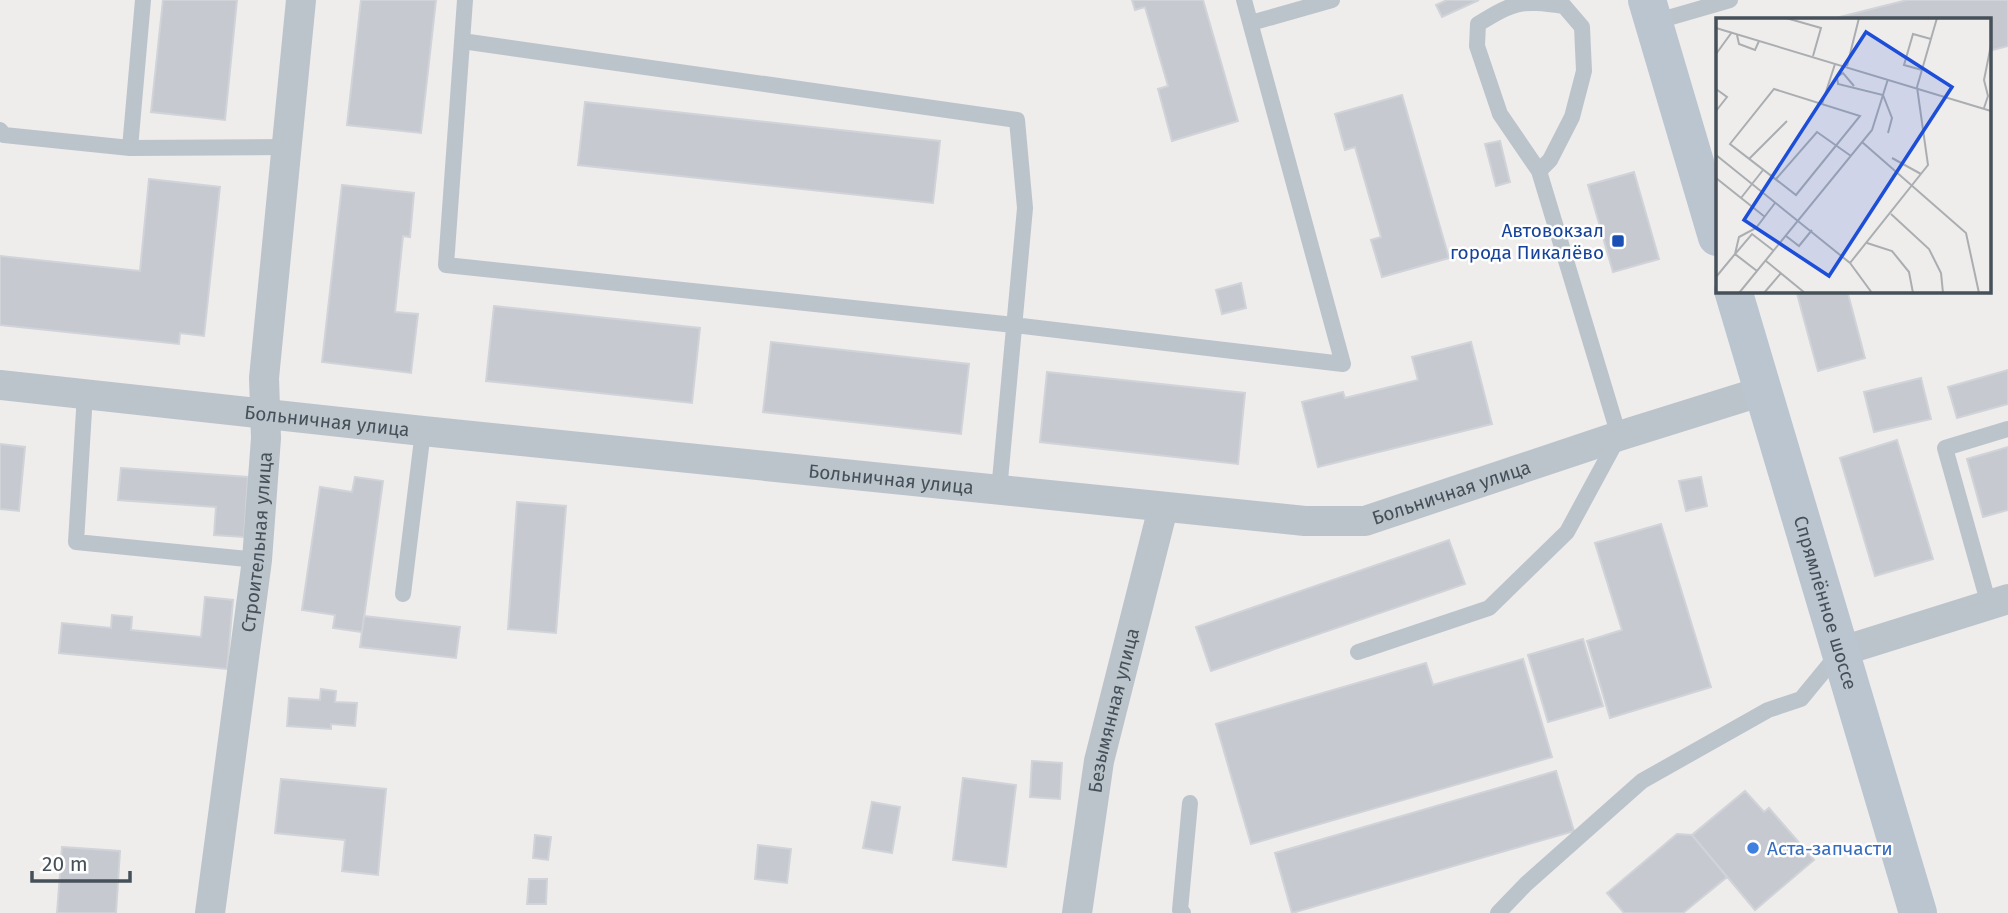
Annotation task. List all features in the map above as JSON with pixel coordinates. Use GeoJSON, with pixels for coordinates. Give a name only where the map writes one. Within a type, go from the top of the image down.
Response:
{"type":"FeatureCollection","features":[{"type":"Feature","properties":{"kind":"main road"},"geometry":{"type":"LineString","coordinates":[[1651,11],[1716,234]]}},
{"type":"Feature","properties":{"kind":"main road","name":"Спрямлённое шоссе"},"geometry":{"type":"LineString","coordinates":[[1734,292],[1918,913]]}},
{"type":"Feature","properties":{"kind":"street","name":"Строительная улица"},"geometry":{"type":"LineString","coordinates":[[210,913],[257,560],[266,414],[264,378],[301,0]]}},
{"type":"Feature","properties":{"kind":"street","name":"Больничная улица"},"geometry":{"type":"LineString","coordinates":[[0,385],[1305,521],[1365,521],[1763,391]]}},
{"type":"Feature","properties":{"kind":"street","name":"Безымянная улица"},"geometry":{"type":"LineString","coordinates":[[1077,913],[1099,761],[1163,508]]}},
{"type":"Feature","properties":{"kind":"street"},"geometry":{"type":"LineString","coordinates":[[1839,652],[1998,602]]}},
{"type":"Feature","properties":{"kind":"lane"},"geometry":{"type":"LineString","coordinates":[[130,148],[143,0]]}},
{"type":"Feature","properties":{"kind":"lane"},"geometry":{"type":"LineString","coordinates":[[465,0],[446,265],[1343,364],[1244,0]]}},
{"type":"Feature","properties":{"kind":"lane"},"geometry":{"type":"LineString","coordinates":[[1251,23],[1332,0]]}},
{"type":"Feature","properties":{"kind":"lane"},"geometry":{"type":"LineString","coordinates":[[1651,11],[1730,0]]}},
{"type":"Feature","properties":{"kind":"lane"},"geometry":{"type":"LineString","coordinates":[[1358,652],[1489,608],[1567,532],[1619,436],[1539,171],[1500,114],[1477,46],[1478,24],[1503,9],[1527,1],[1564,6],[1581,27],[1584,71],[1572,117],[1550,160],[1539,171]]}},
{"type":"Feature","properties":{"kind":"lane"},"geometry":{"type":"LineString","coordinates":[[462,41],[1017,120],[1024,208],[999,491]]}},
{"type":"Feature","properties":{"kind":"lane"},"geometry":{"type":"LineString","coordinates":[[0,130],[4,135],[130,148],[286,148]]}},
{"type":"Feature","properties":{"kind":"lane"},"geometry":{"type":"LineString","coordinates":[[85,394],[76,542],[257,560]]}},
{"type":"Feature","properties":{"kind":"lane"},"geometry":{"type":"LineString","coordinates":[[1998,602],[1945,447],[2008,429]]}},
{"type":"Feature","properties":{"kind":"lane"},"geometry":{"type":"LineString","coordinates":[[402,594],[423,431]]}},
{"type":"Feature","properties":{"kind":"lane"},"geometry":{"type":"LineString","coordinates":[[1498,913],[1525,884],[1642,781],[1768,710],[1801,699],[1839,652]]}},
{"type":"Feature","properties":{"kind":"lane"},"geometry":{"type":"LineString","coordinates":[[1183,913],[1180,909],[1190,803]]}},
{"type":"Feature","properties":{"kind":"building"},"geometry":{"type":"Polygon","coordinates":[[[163,0],[237,0],[225,120],[151,112],[163,0]]]}},
{"type":"Feature","properties":{"kind":"building"},"geometry":{"type":"Polygon","coordinates":[[[361,0],[436,0],[421,133],[347,125],[361,0]]]}},
{"type":"Feature","properties":{"kind":"building"},"geometry":{"type":"Polygon","coordinates":[[[1132,0],[1203,0],[1238,121],[1172,141],[1158,89],[1168,86],[1145,7],[1135,10],[1132,0]]]}},
{"type":"Feature","properties":{"kind":"building"},"geometry":{"type":"Polygon","coordinates":[[[1447,0],[1479,0],[1442,17],[1436,5],[1447,0]]]}},
{"type":"Feature","properties":{"kind":"building"},"geometry":{"type":"Polygon","coordinates":[[[1907,0],[2008,0],[2008,46],[1990,51],[1990,18],[1836,18],[1907,0]]]}},
{"type":"Feature","properties":{"kind":"building"},"geometry":{"type":"Polygon","coordinates":[[[1402,95],[1449,258],[1382,277],[1371,240],[1381,237],[1355,147],[1345,150],[1335,114],[1402,95]]]}},
{"type":"Feature","properties":{"kind":"building"},"geometry":{"type":"Polygon","coordinates":[[[585,102],[940,141],[933,203],[578,165],[585,102]]]}},
{"type":"Feature","properties":{"kind":"building"},"geometry":{"type":"Polygon","coordinates":[[[1500,141],[1510,182],[1496,186],[1485,144],[1500,141]]]}},
{"type":"Feature","properties":{"kind":"building"},"geometry":{"type":"Polygon","coordinates":[[[1634,172],[1659,259],[1613,272],[1588,185],[1634,172]]]}},
{"type":"Feature","properties":{"kind":"building"},"geometry":{"type":"Polygon","coordinates":[[[149,179],[220,187],[204,336],[180,333],[179,344],[0,325],[0,256],[140,271],[149,179]]]}},
{"type":"Feature","properties":{"kind":"building"},"geometry":{"type":"Polygon","coordinates":[[[342,185],[414,193],[410,237],[403,236],[395,312],[418,314],[411,373],[322,362],[342,185]]]}},
{"type":"Feature","properties":{"kind":"building"},"geometry":{"type":"Polygon","coordinates":[[[1241,283],[1246,308],[1222,314],[1216,290],[1241,283]]]}},
{"type":"Feature","properties":{"kind":"building"},"geometry":{"type":"Polygon","coordinates":[[[1797,292],[1848,292],[1865,358],[1818,371],[1797,292]]]}},
{"type":"Feature","properties":{"kind":"building"},"geometry":{"type":"Polygon","coordinates":[[[494,306],[700,328],[692,403],[486,381],[494,306]]]}},
{"type":"Feature","properties":{"kind":"building"},"geometry":{"type":"Polygon","coordinates":[[[771,342],[969,364],[961,434],[763,412],[771,342]]]}},
{"type":"Feature","properties":{"kind":"building"},"geometry":{"type":"Polygon","coordinates":[[[1471,342],[1492,424],[1318,467],[1302,402],[1343,392],[1345,398],[1418,380],[1412,357],[1471,342]]]}},
{"type":"Feature","properties":{"kind":"building"},"geometry":{"type":"Polygon","coordinates":[[[2008,370],[2008,404],[1957,418],[1948,387],[2008,370]]]}},
{"type":"Feature","properties":{"kind":"building"},"geometry":{"type":"Polygon","coordinates":[[[1047,372],[1245,393],[1238,464],[1040,442],[1047,372]]]}},
{"type":"Feature","properties":{"kind":"building"},"geometry":{"type":"Polygon","coordinates":[[[1921,378],[1931,419],[1874,432],[1864,392],[1921,378]]]}},
{"type":"Feature","properties":{"kind":"building"},"geometry":{"type":"Polygon","coordinates":[[[1897,440],[1933,559],[1875,576],[1840,458],[1897,440]]]}},
{"type":"Feature","properties":{"kind":"building"},"geometry":{"type":"Polygon","coordinates":[[[0,444],[25,447],[19,511],[0,509],[0,444]]]}},
{"type":"Feature","properties":{"kind":"building"},"geometry":{"type":"Polygon","coordinates":[[[2008,447],[2008,510],[1983,517],[1967,459],[2008,447]]]}},
{"type":"Feature","properties":{"kind":"building"},"geometry":{"type":"Polygon","coordinates":[[[121,468],[248,477],[244,537],[214,535],[216,507],[118,500],[121,468]]]}},
{"type":"Feature","properties":{"kind":"building"},"geometry":{"type":"Polygon","coordinates":[[[355,477],[383,481],[362,632],[333,628],[335,615],[302,610],[320,487],[352,492],[355,477]]]}},
{"type":"Feature","properties":{"kind":"building"},"geometry":{"type":"Polygon","coordinates":[[[1701,477],[1707,506],[1686,511],[1679,481],[1701,477]]]}},
{"type":"Feature","properties":{"kind":"building"},"geometry":{"type":"Polygon","coordinates":[[[517,502],[566,506],[556,633],[508,629],[517,502]]]}},
{"type":"Feature","properties":{"kind":"building"},"geometry":{"type":"Polygon","coordinates":[[[1661,524],[1711,687],[1610,718],[1587,641],[1622,630],[1595,543],[1661,524]]]}},
{"type":"Feature","properties":{"kind":"building"},"geometry":{"type":"Polygon","coordinates":[[[1449,540],[1465,584],[1211,671],[1196,627],[1449,540]]]}},
{"type":"Feature","properties":{"kind":"building"},"geometry":{"type":"Polygon","coordinates":[[[205,597],[233,600],[227,669],[59,653],[62,623],[111,628],[112,615],[132,617],[131,630],[201,637],[205,597]]]}},
{"type":"Feature","properties":{"kind":"building"},"geometry":{"type":"Polygon","coordinates":[[[364,616],[460,627],[456,658],[360,647],[364,616]]]}},
{"type":"Feature","properties":{"kind":"building"},"geometry":{"type":"Polygon","coordinates":[[[1583,639],[1603,706],[1548,722],[1528,655],[1583,639]]]}},
{"type":"Feature","properties":{"kind":"building"},"geometry":{"type":"Polygon","coordinates":[[[1523,659],[1552,757],[1251,844],[1216,724],[1426,663],[1433,685],[1523,659]]]}},
{"type":"Feature","properties":{"kind":"building"},"geometry":{"type":"Polygon","coordinates":[[[321,689],[336,691],[335,702],[357,703],[355,726],[331,724],[331,729],[287,726],[289,698],[320,700],[321,689]]]}},
{"type":"Feature","properties":{"kind":"building"},"geometry":{"type":"Polygon","coordinates":[[[1032,761],[1062,763],[1060,799],[1030,797],[1032,761]]]}},
{"type":"Feature","properties":{"kind":"building"},"geometry":{"type":"Polygon","coordinates":[[[1556,771],[1574,831],[1292,913],[1275,853],[1556,771]]]}},
{"type":"Feature","properties":{"kind":"building"},"geometry":{"type":"Polygon","coordinates":[[[963,778],[1016,785],[1006,867],[953,860],[963,778]]]}},
{"type":"Feature","properties":{"kind":"building"},"geometry":{"type":"Polygon","coordinates":[[[281,779],[386,789],[378,875],[342,871],[345,840],[275,833],[281,779]]]}},
{"type":"Feature","properties":{"kind":"building","name":"Аста-запчасти"},"geometry":{"type":"Polygon","coordinates":[[[1745,791],[1764,812],[1769,808],[1814,860],[1755,910],[1692,835],[1745,791]]]}},
{"type":"Feature","properties":{"kind":"building"},"geometry":{"type":"Polygon","coordinates":[[[872,802],[900,807],[892,853],[863,848],[872,802]]]}},
{"type":"Feature","properties":{"kind":"building"},"geometry":{"type":"Polygon","coordinates":[[[1677,834],[1692,835],[1727,877],[1683,913],[1624,913],[1607,893],[1677,834]]]}},
{"type":"Feature","properties":{"kind":"building"},"geometry":{"type":"Polygon","coordinates":[[[535,835],[551,837],[548,860],[533,858],[535,835]]]}},
{"type":"Feature","properties":{"kind":"building"},"geometry":{"type":"Polygon","coordinates":[[[758,845],[791,849],[787,883],[755,879],[758,845]]]}},
{"type":"Feature","properties":{"kind":"building"},"geometry":{"type":"Polygon","coordinates":[[[62,847],[120,851],[116,913],[57,913],[62,847]]]}},
{"type":"Feature","properties":{"kind":"building"},"geometry":{"type":"Polygon","coordinates":[[[529,879],[547,879],[546,904],[527,904],[529,879]]]}},
{"type":"Feature","properties":{"kind":"place","name":"Автовокзал города Пикалёво"},"geometry":{"type":"Point","coordinates":[1618,241]}},
{"type":"Feature","properties":{"kind":"place","name":"Аста-запчасти"},"geometry":{"type":"Point","coordinates":[1753,848]}}]}
